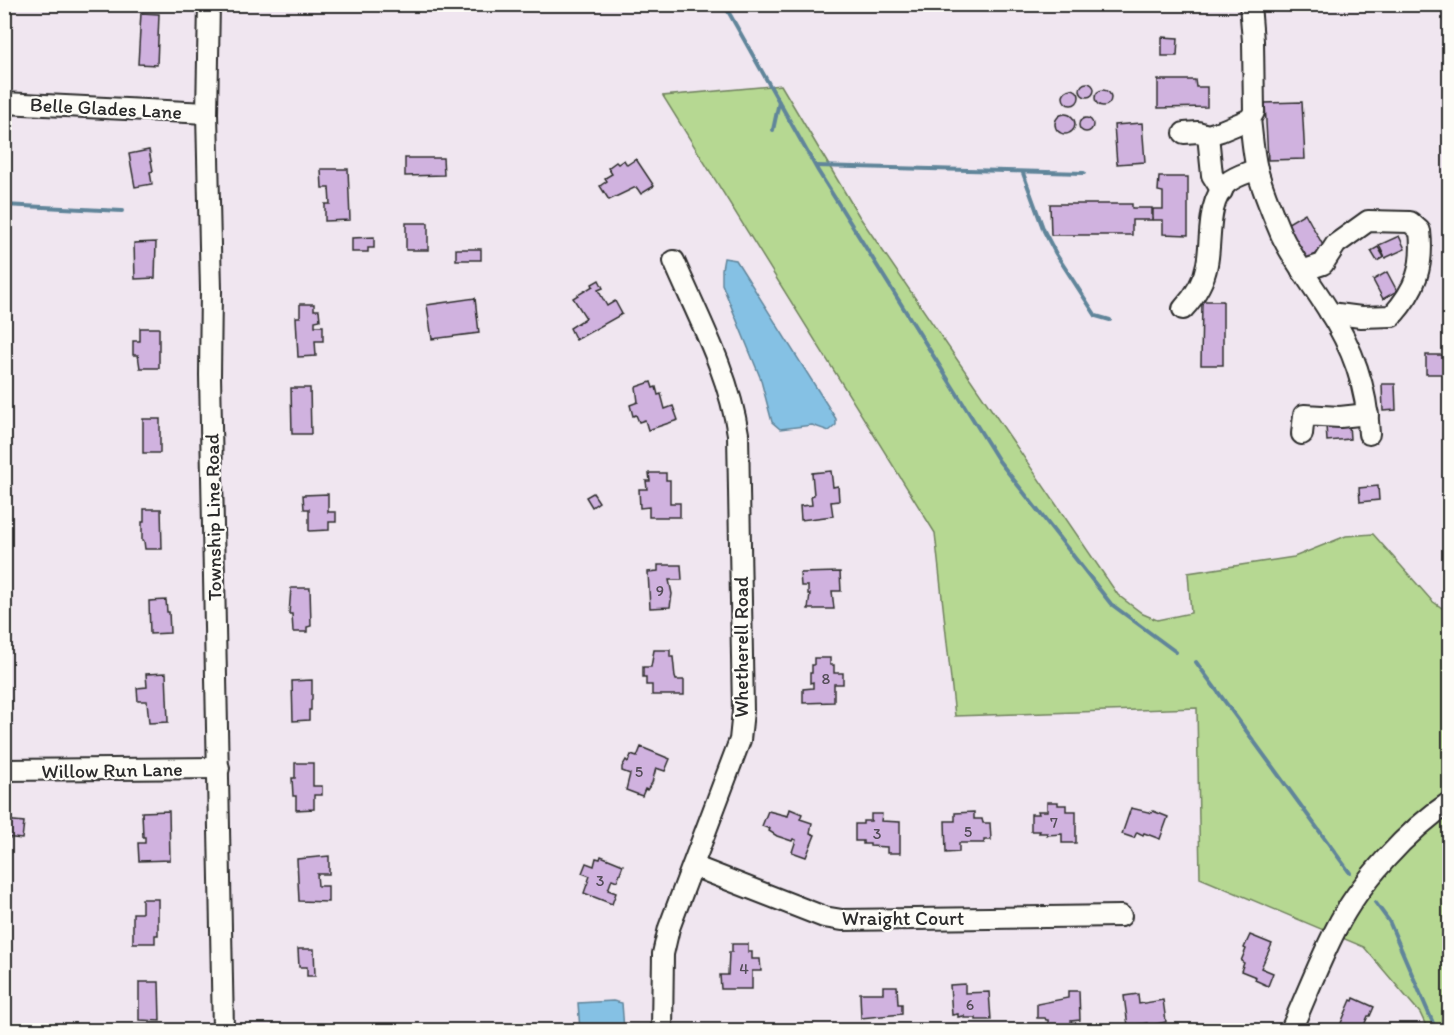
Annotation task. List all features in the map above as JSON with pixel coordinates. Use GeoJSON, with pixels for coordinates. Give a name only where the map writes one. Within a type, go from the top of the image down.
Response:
{"type":"FeatureCollection","features":[{"type":"Feature","properties":{"kind":"street","name":"Township Line Road"},"geometry":{"type":"LineString","coordinates":[[209,4],[207,113],[211,290],[210,375],[224,1030]]}},
{"type":"Feature","properties":{"kind":"street"},"geometry":{"type":"LineString","coordinates":[[1250,4],[1254,112],[1250,119],[1257,170],[1282,235],[1302,271],[1330,313],[1363,381],[1369,434]]}},
{"type":"Feature","properties":{"kind":"street","name":"Belle Glades Lane"},"geometry":{"type":"LineString","coordinates":[[4,103],[207,113]]}},
{"type":"Feature","properties":{"kind":"street"},"geometry":{"type":"LineString","coordinates":[[1184,133],[1198,132],[1208,135],[1250,119]]}},
{"type":"Feature","properties":{"kind":"street"},"geometry":{"type":"LineString","coordinates":[[1208,135],[1212,175],[1222,191]]}},
{"type":"Feature","properties":{"kind":"street"},"geometry":{"type":"LineString","coordinates":[[1183,309],[1195,296],[1203,280],[1214,206],[1222,191],[1234,179],[1257,170]]}},
{"type":"Feature","properties":{"kind":"street"},"geometry":{"type":"LineString","coordinates":[[1302,271],[1323,264],[1336,244],[1368,221],[1410,222],[1420,231],[1422,247],[1413,289],[1392,316],[1361,317],[1330,313]]}},
{"type":"Feature","properties":{"kind":"street","name":"Whetherell Road"},"geometry":{"type":"LineString","coordinates":[[662,1030],[663,954],[669,928],[740,740],[743,711],[738,434],[734,409],[725,380],[674,261]]}},
{"type":"Feature","properties":{"kind":"street"},"geometry":{"type":"LineString","coordinates":[[1302,434],[1304,415],[1340,417],[1368,414]]}},
{"type":"Feature","properties":{"kind":"street","name":"Willow Run Lane"},"geometry":{"type":"LineString","coordinates":[[4,771],[219,768]]}},
{"type":"Feature","properties":{"kind":"street"},"geometry":{"type":"LineString","coordinates":[[1292,1030],[1337,927],[1362,889],[1411,832],[1449,802]]}},
{"type":"Feature","properties":{"kind":"street","name":"Wraight Court"},"geometry":{"type":"LineString","coordinates":[[693,866],[824,917],[842,920],[1122,916]]}},
{"type":"Feature","properties":{"kind":"green space"},"geometry":{"type":"Polygon","coordinates":[[[781,85],[859,216],[1118,595],[1143,614],[1157,620],[1191,613],[1188,573],[1294,557],[1346,536],[1373,534],[1432,601],[1449,613],[1449,1030],[1428,1030],[1420,1013],[1364,947],[1200,878],[1197,708],[955,716],[935,533],[663,96],[781,85]]]}},
{"type":"Feature","properties":{"kind":"water"},"geometry":{"type":"Polygon","coordinates":[[[724,258],[736,260],[836,419],[836,425],[829,431],[812,425],[780,429],[772,422],[760,377],[722,284],[724,258]]]}},
{"type":"Feature","properties":{"kind":"water"},"geometry":{"type":"Polygon","coordinates":[[[613,1001],[622,1003],[624,1030],[580,1030],[578,1003],[613,1001]]]}},
{"type":"Feature","properties":{"kind":"building"},"geometry":{"type":"Polygon","coordinates":[[[141,13],[159,14],[157,65],[138,64],[141,13]]]}},
{"type":"Feature","properties":{"kind":"building"},"geometry":{"type":"Polygon","coordinates":[[[1162,37],[1178,38],[1177,56],[1162,56],[1162,37]]]}},
{"type":"Feature","properties":{"kind":"building"},"geometry":{"type":"Polygon","coordinates":[[[1158,80],[1195,80],[1196,87],[1207,87],[1207,107],[1158,108],[1158,80]]]}},
{"type":"Feature","properties":{"kind":"building"},"geometry":{"type":"Polygon","coordinates":[[[1084,83],[1090,83],[1094,90],[1090,97],[1084,97],[1080,93],[1080,87],[1084,83]]]}},
{"type":"Feature","properties":{"kind":"building"},"geometry":{"type":"Polygon","coordinates":[[[1071,89],[1077,91],[1079,97],[1077,103],[1071,105],[1065,103],[1063,97],[1065,91],[1071,89]]]}},
{"type":"Feature","properties":{"kind":"building"},"geometry":{"type":"Polygon","coordinates":[[[1103,90],[1109,92],[1111,98],[1109,104],[1103,106],[1097,104],[1095,98],[1097,92],[1103,90]]]}},
{"type":"Feature","properties":{"kind":"building"},"geometry":{"type":"Polygon","coordinates":[[[1302,102],[1305,159],[1268,160],[1265,103],[1302,102]]]}},
{"type":"Feature","properties":{"kind":"building"},"geometry":{"type":"Polygon","coordinates":[[[1065,114],[1072,117],[1075,124],[1072,131],[1065,134],[1058,131],[1055,124],[1058,117],[1065,114]]]}},
{"type":"Feature","properties":{"kind":"building"},"geometry":{"type":"Polygon","coordinates":[[[1086,118],[1091,120],[1093,125],[1091,130],[1086,132],[1081,130],[1079,125],[1081,120],[1086,118]]]}},
{"type":"Feature","properties":{"kind":"building"},"geometry":{"type":"Polygon","coordinates":[[[1142,123],[1145,162],[1117,164],[1114,125],[1142,123]]]}},
{"type":"Feature","properties":{"kind":"building"},"geometry":{"type":"Polygon","coordinates":[[[149,150],[153,171],[150,172],[152,184],[135,187],[129,154],[149,150]]]}},
{"type":"Feature","properties":{"kind":"building"},"geometry":{"type":"Polygon","coordinates":[[[405,158],[443,158],[444,175],[405,176],[405,158]]]}},
{"type":"Feature","properties":{"kind":"building"},"geometry":{"type":"Polygon","coordinates":[[[636,159],[654,186],[641,194],[637,188],[634,188],[609,200],[600,186],[607,181],[605,178],[612,174],[608,168],[616,162],[618,164],[624,160],[627,165],[636,159]]]}},
{"type":"Feature","properties":{"kind":"building"},"geometry":{"type":"Polygon","coordinates":[[[321,169],[348,169],[350,220],[325,221],[325,204],[330,204],[329,188],[322,188],[321,169]]]}},
{"type":"Feature","properties":{"kind":"building"},"geometry":{"type":"Polygon","coordinates":[[[1159,177],[1188,177],[1188,235],[1163,234],[1163,220],[1153,220],[1153,209],[1163,209],[1163,192],[1158,191],[1159,177]]]}},
{"type":"Feature","properties":{"kind":"building"},"geometry":{"type":"Polygon","coordinates":[[[1050,204],[1132,204],[1132,208],[1152,208],[1152,220],[1132,220],[1132,235],[1051,235],[1050,204]]]}},
{"type":"Feature","properties":{"kind":"building"},"geometry":{"type":"Polygon","coordinates":[[[1305,213],[1325,249],[1306,260],[1285,225],[1305,213]]]}},
{"type":"Feature","properties":{"kind":"building"},"geometry":{"type":"Polygon","coordinates":[[[406,223],[428,223],[428,250],[406,250],[406,223]]]}},
{"type":"Feature","properties":{"kind":"building"},"geometry":{"type":"Polygon","coordinates":[[[1399,236],[1405,249],[1385,258],[1379,245],[1399,236]]]}},
{"type":"Feature","properties":{"kind":"building"},"geometry":{"type":"Polygon","coordinates":[[[374,237],[374,248],[368,248],[368,252],[352,252],[352,238],[374,237]]]}},
{"type":"Feature","properties":{"kind":"building"},"geometry":{"type":"Polygon","coordinates":[[[156,242],[155,278],[135,279],[134,243],[156,242]]]}},
{"type":"Feature","properties":{"kind":"building"},"geometry":{"type":"Polygon","coordinates":[[[1378,247],[1384,257],[1377,261],[1371,251],[1378,247]]]}},
{"type":"Feature","properties":{"kind":"building"},"geometry":{"type":"Polygon","coordinates":[[[456,249],[481,249],[481,260],[456,260],[456,249]]]}},
{"type":"Feature","properties":{"kind":"building"},"geometry":{"type":"Polygon","coordinates":[[[1387,272],[1397,291],[1383,299],[1373,280],[1387,272]]]}},
{"type":"Feature","properties":{"kind":"building"},"geometry":{"type":"Polygon","coordinates":[[[599,280],[603,288],[598,290],[607,306],[615,301],[622,314],[576,340],[570,328],[586,318],[573,298],[599,280]]]}},
{"type":"Feature","properties":{"kind":"building"},"geometry":{"type":"Polygon","coordinates":[[[475,298],[479,333],[432,339],[427,305],[475,298]]]}},
{"type":"Feature","properties":{"kind":"building"},"geometry":{"type":"Polygon","coordinates":[[[1202,301],[1223,301],[1223,365],[1201,365],[1202,301]]]}},
{"type":"Feature","properties":{"kind":"building"},"geometry":{"type":"Polygon","coordinates":[[[300,304],[314,304],[314,310],[319,310],[320,320],[315,321],[315,326],[323,326],[323,341],[315,341],[316,356],[298,357],[296,317],[300,317],[300,304]]]}},
{"type":"Feature","properties":{"kind":"building"},"geometry":{"type":"Polygon","coordinates":[[[140,328],[159,328],[159,368],[140,368],[138,355],[133,355],[133,341],[140,341],[140,328]]]}},
{"type":"Feature","properties":{"kind":"building"},"geometry":{"type":"Polygon","coordinates":[[[1426,355],[1450,355],[1450,374],[1426,374],[1426,355]]]}},
{"type":"Feature","properties":{"kind":"building"},"geometry":{"type":"Polygon","coordinates":[[[651,382],[653,388],[656,387],[658,395],[661,394],[665,409],[673,406],[678,420],[648,430],[645,420],[639,422],[636,415],[633,416],[630,405],[638,402],[636,387],[651,382]]]}},
{"type":"Feature","properties":{"kind":"building"},"geometry":{"type":"Polygon","coordinates":[[[1382,384],[1395,384],[1396,410],[1383,411],[1382,384]]]}},
{"type":"Feature","properties":{"kind":"building"},"geometry":{"type":"Polygon","coordinates":[[[291,388],[310,388],[311,434],[292,434],[291,388]]]}},
{"type":"Feature","properties":{"kind":"building"},"geometry":{"type":"Polygon","coordinates":[[[143,419],[160,419],[160,453],[143,453],[143,419]]]}},
{"type":"Feature","properties":{"kind":"building"},"geometry":{"type":"Polygon","coordinates":[[[1349,424],[1350,439],[1327,441],[1326,425],[1349,424]]]}},
{"type":"Feature","properties":{"kind":"building"},"geometry":{"type":"Polygon","coordinates":[[[831,471],[833,487],[838,486],[839,501],[831,502],[833,516],[801,520],[800,506],[812,505],[811,496],[814,495],[812,473],[831,471]]]}},
{"type":"Feature","properties":{"kind":"building"},"geometry":{"type":"Polygon","coordinates":[[[649,473],[666,473],[666,480],[670,480],[670,503],[680,503],[680,517],[649,517],[649,507],[640,508],[639,489],[647,489],[646,481],[650,481],[649,473]]]}},
{"type":"Feature","properties":{"kind":"building"},"geometry":{"type":"Polygon","coordinates":[[[1378,486],[1379,500],[1360,502],[1359,488],[1378,486]]]}},
{"type":"Feature","properties":{"kind":"building"},"geometry":{"type":"Polygon","coordinates":[[[593,493],[599,502],[592,507],[586,497],[593,493]]]}},
{"type":"Feature","properties":{"kind":"building"},"geometry":{"type":"Polygon","coordinates":[[[328,494],[328,512],[336,512],[336,522],[329,522],[329,530],[309,531],[309,509],[304,509],[303,495],[328,494]]]}},
{"type":"Feature","properties":{"kind":"building"},"geometry":{"type":"Polygon","coordinates":[[[144,509],[161,509],[162,549],[145,549],[144,541],[142,541],[144,509]]]}},
{"type":"Feature","properties":{"kind":"building"},"geometry":{"type":"Polygon","coordinates":[[[658,565],[681,565],[682,580],[669,580],[672,594],[670,607],[650,608],[648,572],[658,571],[658,565]]]}},
{"type":"Feature","properties":{"kind":"building"},"geometry":{"type":"Polygon","coordinates":[[[840,572],[841,591],[832,591],[834,609],[808,609],[810,594],[808,594],[808,586],[801,586],[800,573],[840,572]]]}},
{"type":"Feature","properties":{"kind":"building"},"geometry":{"type":"Polygon","coordinates":[[[291,588],[310,588],[311,626],[307,627],[307,632],[293,632],[292,614],[289,614],[291,588]]]}},
{"type":"Feature","properties":{"kind":"building"},"geometry":{"type":"Polygon","coordinates":[[[166,600],[170,633],[150,634],[149,601],[166,600]]]}},
{"type":"Feature","properties":{"kind":"building"},"geometry":{"type":"Polygon","coordinates":[[[654,650],[670,650],[676,680],[684,680],[684,695],[652,695],[652,685],[646,685],[646,677],[643,677],[643,667],[651,667],[654,650]]]}},
{"type":"Feature","properties":{"kind":"building"},"geometry":{"type":"Polygon","coordinates":[[[814,658],[830,658],[830,665],[834,665],[834,673],[843,673],[843,684],[834,684],[834,702],[803,703],[803,689],[813,688],[813,682],[810,683],[810,673],[812,673],[814,658]]]}},
{"type":"Feature","properties":{"kind":"building"},"geometry":{"type":"Polygon","coordinates":[[[166,673],[168,722],[149,723],[147,701],[138,701],[137,688],[147,687],[146,674],[166,673]]]}},
{"type":"Feature","properties":{"kind":"building"},"geometry":{"type":"Polygon","coordinates":[[[312,680],[309,720],[293,721],[292,681],[312,680]]]}},
{"type":"Feature","properties":{"kind":"building"},"geometry":{"type":"Polygon","coordinates":[[[641,747],[670,759],[665,771],[656,768],[652,783],[647,790],[645,789],[642,796],[626,790],[630,774],[622,771],[626,760],[628,762],[631,755],[637,757],[641,747]]]}},
{"type":"Feature","properties":{"kind":"building"},"geometry":{"type":"Polygon","coordinates":[[[295,763],[313,763],[313,786],[322,786],[322,795],[314,795],[314,809],[296,810],[292,778],[295,778],[295,763]]]}},
{"type":"Feature","properties":{"kind":"building"},"geometry":{"type":"Polygon","coordinates":[[[1047,802],[1058,802],[1058,805],[1066,805],[1066,811],[1076,811],[1076,843],[1062,843],[1062,834],[1047,835],[1047,833],[1039,833],[1040,831],[1031,831],[1031,814],[1047,811],[1047,802]]]}},
{"type":"Feature","properties":{"kind":"building"},"geometry":{"type":"Polygon","coordinates":[[[1131,808],[1152,813],[1153,811],[1168,817],[1160,839],[1137,832],[1134,838],[1122,834],[1131,808]]]}},
{"type":"Feature","properties":{"kind":"building"},"geometry":{"type":"Polygon","coordinates":[[[790,809],[802,814],[800,819],[812,823],[810,833],[815,835],[806,857],[792,852],[796,840],[792,841],[777,836],[769,831],[770,829],[762,826],[768,811],[788,816],[790,809]]]}},
{"type":"Feature","properties":{"kind":"building"},"geometry":{"type":"Polygon","coordinates":[[[169,811],[170,860],[139,861],[138,843],[145,843],[142,812],[169,811]]]}},
{"type":"Feature","properties":{"kind":"building"},"geometry":{"type":"Polygon","coordinates":[[[974,812],[974,819],[982,819],[983,823],[990,823],[991,840],[984,840],[984,843],[959,843],[959,852],[946,853],[945,821],[955,821],[955,813],[974,812]]]}},
{"type":"Feature","properties":{"kind":"building"},"geometry":{"type":"Polygon","coordinates":[[[871,814],[882,814],[881,821],[900,822],[900,853],[887,853],[887,847],[870,846],[870,844],[863,844],[863,841],[855,841],[855,824],[871,821],[871,814]]]}},
{"type":"Feature","properties":{"kind":"building"},"geometry":{"type":"Polygon","coordinates":[[[4,820],[24,822],[22,839],[4,837],[4,820]]]}},
{"type":"Feature","properties":{"kind":"building"},"geometry":{"type":"Polygon","coordinates":[[[329,856],[329,874],[317,874],[318,886],[328,886],[328,902],[299,901],[297,859],[329,856]]]}},
{"type":"Feature","properties":{"kind":"building"},"geometry":{"type":"Polygon","coordinates":[[[601,856],[623,865],[617,881],[612,879],[608,890],[616,893],[612,904],[584,893],[590,876],[582,873],[586,863],[594,866],[596,858],[600,859],[601,856]]]}},
{"type":"Feature","properties":{"kind":"building"},"geometry":{"type":"Polygon","coordinates":[[[142,899],[158,899],[158,935],[155,935],[155,943],[133,943],[133,913],[142,913],[142,899]]]}},
{"type":"Feature","properties":{"kind":"building"},"geometry":{"type":"Polygon","coordinates":[[[1250,935],[1272,944],[1261,968],[1273,973],[1268,986],[1255,980],[1256,977],[1241,971],[1244,963],[1241,961],[1246,949],[1244,948],[1250,935]]]}},
{"type":"Feature","properties":{"kind":"building"},"geometry":{"type":"Polygon","coordinates":[[[732,944],[748,944],[748,952],[752,952],[752,959],[760,959],[761,971],[752,971],[752,989],[721,989],[720,975],[728,975],[729,952],[732,952],[732,944]]]}},
{"type":"Feature","properties":{"kind":"building"},"geometry":{"type":"Polygon","coordinates":[[[298,949],[314,949],[315,976],[307,976],[307,967],[299,967],[298,949]]]}},
{"type":"Feature","properties":{"kind":"building"},"geometry":{"type":"Polygon","coordinates":[[[139,982],[159,982],[160,1021],[139,1020],[139,982]]]}},
{"type":"Feature","properties":{"kind":"building"},"geometry":{"type":"Polygon","coordinates":[[[965,984],[965,993],[989,992],[991,1020],[976,1020],[976,1018],[964,1018],[964,1016],[958,1017],[958,1014],[952,1015],[950,985],[965,984]]]}},
{"type":"Feature","properties":{"kind":"building"},"geometry":{"type":"Polygon","coordinates":[[[883,986],[897,986],[898,1004],[902,1004],[902,1014],[861,1018],[860,993],[883,993],[883,986]]]}},
{"type":"Feature","properties":{"kind":"building"},"geometry":{"type":"Polygon","coordinates":[[[1068,991],[1079,991],[1080,1020],[1071,1021],[1072,1026],[1063,1026],[1064,1029],[1049,1029],[1048,1020],[1037,1018],[1037,1004],[1068,998],[1068,991]]]}},
{"type":"Feature","properties":{"kind":"building"},"geometry":{"type":"Polygon","coordinates":[[[1138,994],[1139,1004],[1163,1000],[1166,1022],[1156,1024],[1157,1030],[1148,1030],[1147,1023],[1128,1026],[1124,996],[1138,994]]]}},
{"type":"Feature","properties":{"kind":"building"},"geometry":{"type":"Polygon","coordinates":[[[1354,998],[1374,1007],[1370,1016],[1362,1030],[1338,1030],[1351,1000],[1353,1001],[1354,998]]]}},
{"type":"Feature","properties":{"kind":"waterway"},"geometry":{"type":"LineString","coordinates":[[724,4],[818,171],[999,461],[1111,604],[1176,652]]}},
{"type":"Feature","properties":{"kind":"waterway"},"geometry":{"type":"LineString","coordinates":[[773,130],[779,102]]}},
{"type":"Feature","properties":{"kind":"waterway"},"geometry":{"type":"LineString","coordinates":[[816,166],[1084,173]]}},
{"type":"Feature","properties":{"kind":"waterway"},"geometry":{"type":"LineString","coordinates":[[1023,173],[1044,231],[1056,254],[1096,316],[1110,320]]}},
{"type":"Feature","properties":{"kind":"waterway"},"geometry":{"type":"LineString","coordinates":[[4,205],[122,211]]}},
{"type":"Feature","properties":{"kind":"waterway"},"geometry":{"type":"LineString","coordinates":[[1196,662],[1350,873]]}},
{"type":"Feature","properties":{"kind":"waterway"},"geometry":{"type":"LineString","coordinates":[[1375,902],[1389,921],[1436,1030]]}}]}
